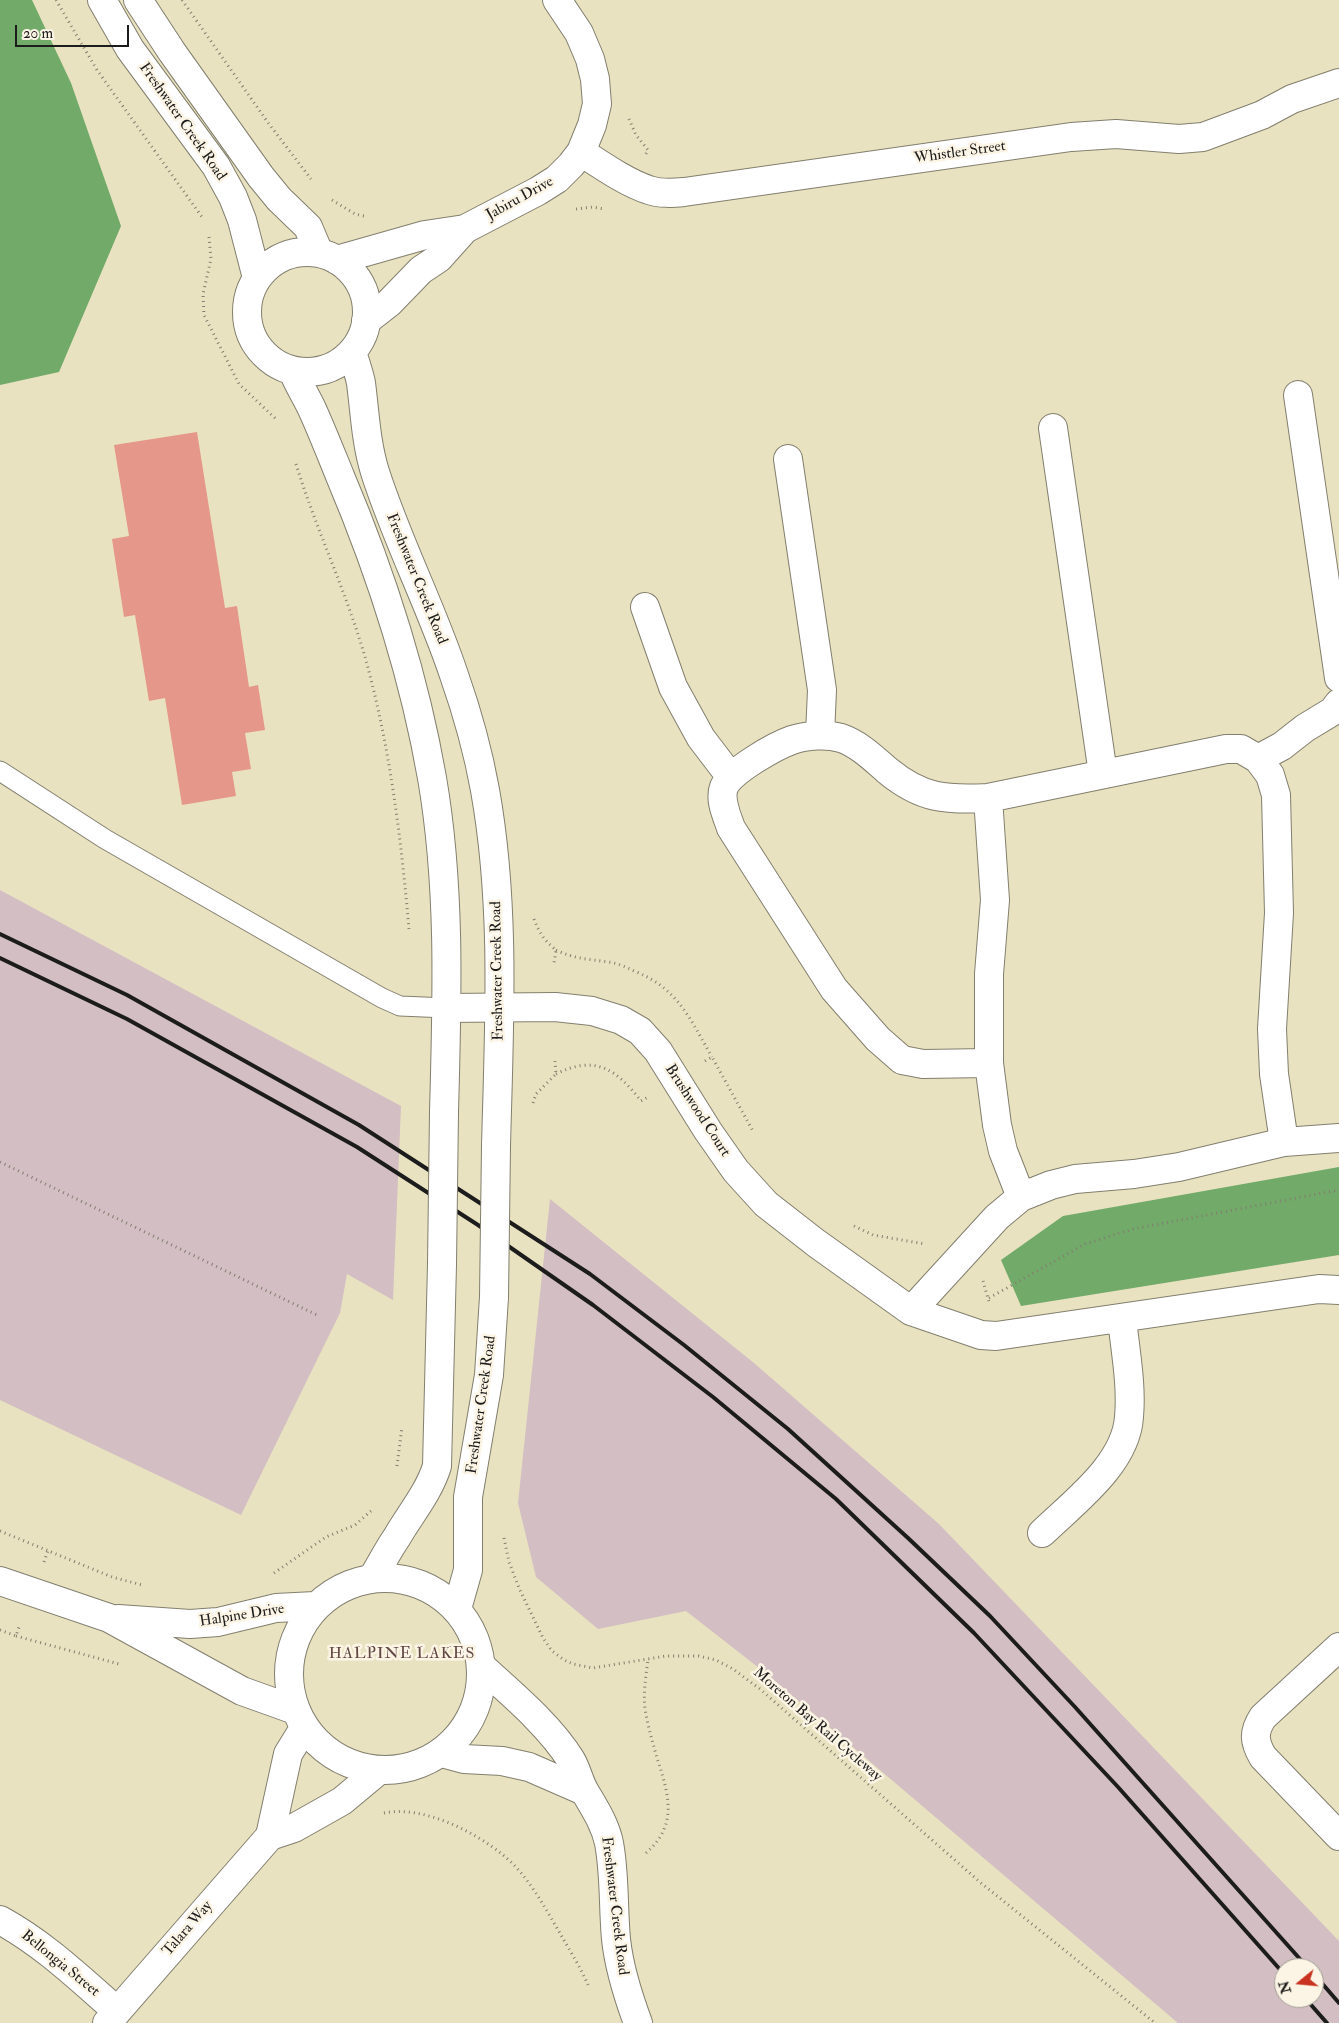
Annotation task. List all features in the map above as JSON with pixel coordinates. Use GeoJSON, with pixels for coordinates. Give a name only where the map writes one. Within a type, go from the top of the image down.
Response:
{"type":"FeatureCollection","features":[{"type":"Feature","properties":{"kind":"street","name":"Freshwater Creek Road"},"geometry":{"type":"LineString","coordinates":[[102,0],[130,49],[216,166],[229,189],[240,213],[257,278]]}},
{"type":"Feature","properties":{"kind":"street"},"geometry":{"type":"LineString","coordinates":[[138,0],[172,52],[261,177],[279,199],[308,227],[328,256],[351,271],[361,286],[366,303],[366,321],[362,338],[352,352],[340,363],[325,370],[309,373],[293,371],[277,365],[263,354],[252,338],[247,318],[247,304],[250,291],[257,278],[269,265],[284,256],[301,252],[328,256]]}},
{"type":"Feature","properties":{"kind":"street","name":"Jabiru Drive"},"geometry":{"type":"LineString","coordinates":[[328,256],[425,235],[465,229],[538,191],[557,179],[571,166],[581,152],[592,125],[597,104],[595,79],[590,58],[579,33],[557,0]]}},
{"type":"Feature","properties":{"kind":"street","name":"Whistler Street"},"geometry":{"type":"LineString","coordinates":[[581,152],[602,166],[649,190],[665,193],[684,192],[1071,137],[1116,134],[1179,139],[1204,137],[1262,115],[1292,99],[1339,83]]}},
{"type":"Feature","properties":{"kind":"street","name":"Jabiru Drive"},"geometry":{"type":"LineString","coordinates":[[366,321],[389,303],[421,270],[439,258],[465,229]]}},
{"type":"Feature","properties":{"kind":"street","name":"Freshwater Creek Road"},"geometry":{"type":"LineString","coordinates":[[352,352],[361,382],[367,441],[375,471],[454,674],[472,733],[485,790],[498,908],[500,1007],[494,1297],[489,1375],[468,1497],[468,1570],[457,1609]]}},
{"type":"Feature","properties":{"kind":"street"},"geometry":{"type":"LineString","coordinates":[[293,371],[302,392],[311,406],[341,478],[399,638],[432,778],[441,844],[445,900],[447,1008],[437,1466],[433,1479],[415,1511],[397,1536],[373,1577]]}},
{"type":"Feature","properties":{"kind":"street"},"geometry":{"type":"LineString","coordinates":[[1298,395],[1339,678]]}},
{"type":"Feature","properties":{"kind":"street"},"geometry":{"type":"LineString","coordinates":[[1053,428],[1103,774]]}},
{"type":"Feature","properties":{"kind":"street"},"geometry":{"type":"LineString","coordinates":[[788,459],[822,690],[820,735]]}},
{"type":"Feature","properties":{"kind":"street"},"geometry":{"type":"LineString","coordinates":[[645,607],[673,687],[701,738],[730,776]]}},
{"type":"Feature","properties":{"kind":"street"},"geometry":{"type":"LineString","coordinates":[[1258,759],[1282,746],[1305,728],[1333,711],[1339,703]]}},
{"type":"Feature","properties":{"kind":"street"},"geometry":{"type":"LineString","coordinates":[[990,1063],[923,1064],[902,1060],[878,1039],[834,989],[731,828],[724,806],[724,789],[730,776],[740,768],[793,740],[820,735],[841,738],[866,752],[893,775],[921,792],[951,800],[988,798],[1226,748],[1241,749],[1258,759],[1270,775],[1276,795],[1279,913],[1272,1029],[1274,1074],[1284,1142]]}},
{"type":"Feature","properties":{"kind":"street"},"geometry":{"type":"LineString","coordinates":[[988,798],[994,900],[989,974],[990,1063],[997,1125],[1003,1151],[1021,1197]]}},
{"type":"Feature","properties":{"kind":"street","name":"Brushwood Court"},"geometry":{"type":"LineString","coordinates":[[447,1008],[555,1007],[592,1011],[621,1020],[640,1031],[663,1058],[708,1131],[736,1170],[766,1204],[816,1243],[911,1311],[981,1336],[996,1336],[1319,1290],[1339,1290]]}},
{"type":"Feature","properties":{"kind":"street"},"geometry":{"type":"LineString","coordinates":[[911,1311],[997,1218],[1021,1197],[1051,1185],[1075,1179],[1134,1174],[1180,1167],[1284,1142],[1339,1138]]}},
{"type":"Feature","properties":{"kind":"street"},"geometry":{"type":"LineString","coordinates":[[1042,1533],[1103,1474],[1116,1457],[1124,1438],[1129,1418],[1130,1394],[1122,1318]]}},
{"type":"Feature","properties":{"kind":"street"},"geometry":{"type":"LineString","coordinates":[[373,1577],[404,1579],[434,1590],[457,1609],[474,1636],[482,1667],[478,1700],[475,1708],[464,1730],[442,1753],[422,1764],[400,1770],[378,1771],[349,1765],[324,1750],[300,1719],[288,1683],[290,1655],[299,1628],[315,1606],[342,1586],[373,1577]]}},
{"type":"Feature","properties":{"kind":"street","name":"Halpine Drive"},"geometry":{"type":"LineString","coordinates":[[0,1581],[109,1618],[242,1692],[300,1719]]}},
{"type":"Feature","properties":{"kind":"street","name":"Halpine Drive"},"geometry":{"type":"LineString","coordinates":[[109,1618],[190,1624],[218,1622],[276,1608],[315,1606]]}},
{"type":"Feature","properties":{"kind":"street"},"geometry":{"type":"LineString","coordinates":[[1339,1647],[1263,1717],[1257,1727],[1255,1736],[1257,1747],[1262,1757],[1339,1836]]}},
{"type":"Feature","properties":{"kind":"street","name":"Freshwater Creek Road"},"geometry":{"type":"LineString","coordinates":[[482,1667],[522,1702],[572,1761],[584,1791],[595,1807],[603,1825],[608,1842],[618,1957],[638,2023]]}},
{"type":"Feature","properties":{"kind":"street","name":"Talara Way"},"geometry":{"type":"LineString","coordinates":[[112,2017],[270,1836],[288,1754],[300,1719]]}},
{"type":"Feature","properties":{"kind":"street"},"geometry":{"type":"LineString","coordinates":[[442,1753],[464,1759],[502,1761],[529,1767],[584,1791]]}},
{"type":"Feature","properties":{"kind":"street"},"geometry":{"type":"LineString","coordinates":[[270,1836],[294,1828],[342,1801],[378,1771]]}},
{"type":"Feature","properties":{"kind":"street","name":"Bellongia Street"},"geometry":{"type":"LineString","coordinates":[[0,1920],[25,1934],[48,1951],[112,2017]]}},
{"type":"Feature","properties":{"kind":"lane"},"geometry":{"type":"LineString","coordinates":[[0,771],[105,839],[382,998],[400,1006],[447,1008]]}},
{"type":"Feature","properties":{"kind":"path"},"geometry":{"type":"LineString","coordinates":[[56,0],[96,70],[183,189],[205,223]]}},
{"type":"Feature","properties":{"kind":"path"},"geometry":{"type":"LineString","coordinates":[[182,0],[269,124],[316,184]]}},
{"type":"Feature","properties":{"kind":"path"},"geometry":{"type":"LineString","coordinates":[[303,184],[311,179]]}},
{"type":"Feature","properties":{"kind":"path"},"geometry":{"type":"LineString","coordinates":[[326,196],[355,214],[369,217]]}},
{"type":"Feature","properties":{"kind":"path"},"geometry":{"type":"LineString","coordinates":[[208,234],[211,259],[203,294],[204,316],[239,384],[269,410],[279,422]]}},
{"type":"Feature","properties":{"kind":"path"},"geometry":{"type":"LineString","coordinates":[[293,456],[348,603],[365,657],[379,715],[401,838],[410,934]]}},
{"type":"Feature","properties":{"kind":"path"},"geometry":{"type":"LineString","coordinates":[[556,950],[569,957],[609,962],[623,966],[653,980],[668,990],[681,1004],[758,1140]]}},
{"type":"Feature","properties":{"kind":"path"},"geometry":{"type":"LineString","coordinates":[[700,1064],[712,1057]]}},
{"type":"Feature","properties":{"kind":"path"},"geometry":{"type":"LineString","coordinates":[[554,1061],[556,1074]]}},
{"type":"Feature","properties":{"kind":"path"},"geometry":{"type":"LineString","coordinates":[[532,1107],[536,1094],[556,1074],[577,1066],[592,1066],[617,1074],[641,1102],[653,1094]]}},
{"type":"Feature","properties":{"kind":"path"},"geometry":{"type":"LineString","coordinates":[[0,1162],[319,1316]]}},
{"type":"Feature","properties":{"kind":"path"},"geometry":{"type":"LineString","coordinates":[[988,1298],[1085,1244],[1133,1229],[1339,1190]]}},
{"type":"Feature","properties":{"kind":"path"},"geometry":{"type":"LineString","coordinates":[[852,1224],[873,1235],[926,1244],[959,1258],[971,1266],[984,1283],[996,1336]]}},
{"type":"Feature","properties":{"kind":"path"},"geometry":{"type":"LineString","coordinates":[[394,1473],[397,1466],[406,1467]]}},
{"type":"Feature","properties":{"kind":"path"},"geometry":{"type":"LineString","coordinates":[[272,1574],[284,1568],[307,1549],[326,1537],[355,1525],[374,1509]]}},
{"type":"Feature","properties":{"kind":"path"},"geometry":{"type":"LineString","coordinates":[[0,1531],[112,1577],[146,1586]]}},
{"type":"Feature","properties":{"kind":"path","name":"Moreton Bay Rail Cycleway"},"geometry":{"type":"LineString","coordinates":[[504,1531],[509,1562],[519,1588],[543,1638],[552,1651],[573,1664],[593,1668],[666,1656],[698,1656],[716,1660],[733,1669],[760,1689],[981,1883],[1155,2023]]}},
{"type":"Feature","properties":{"kind":"path"},"geometry":{"type":"LineString","coordinates":[[16,1636],[20,1623]]}},
{"type":"Feature","properties":{"kind":"path"},"geometry":{"type":"LineString","coordinates":[[0,1630],[123,1666]]}},
{"type":"Feature","properties":{"kind":"path"},"geometry":{"type":"LineString","coordinates":[[612,1881],[649,1850],[667,1823],[668,1796],[649,1730],[645,1707],[644,1686],[648,1659]]}},
{"type":"Feature","properties":{"kind":"path"},"geometry":{"type":"LineString","coordinates":[[382,1813],[402,1811],[438,1818],[467,1832],[503,1855],[521,1873],[543,1905],[590,1989]]}},
{"type":"Feature","properties":{"kind":"shaded area"},"geometry":{"type":"Polygon","coordinates":[[[0,890],[401,1106],[393,1300],[347,1274],[340,1313],[241,1515],[0,1400],[0,890]]]}},
{"type":"Feature","properties":{"kind":"shaded area"},"geometry":{"type":"Polygon","coordinates":[[[550,1199],[754,1363],[939,1524],[1339,1941],[1339,2023],[1178,2023],[768,1675],[686,1611],[598,1629],[536,1577],[518,1503],[550,1199]]]}},
{"type":"Feature","properties":{"kind":"green space"},"geometry":{"type":"Polygon","coordinates":[[[0,0],[32,0],[71,83],[121,226],[59,372],[0,385],[0,0]]]}},
{"type":"Feature","properties":{"kind":"green space"},"geometry":{"type":"Polygon","coordinates":[[[1339,1167],[1339,1255],[1021,1306],[1001,1260],[1063,1216],[1339,1167]]]}},
{"type":"Feature","properties":{"kind":"building"},"geometry":{"type":"Polygon","coordinates":[[[197,432],[225,608],[237,606],[249,687],[258,685],[265,730],[245,733],[251,769],[232,772],[236,796],[182,805],[165,698],[149,701],[135,615],[124,617],[112,539],[129,536],[114,445],[197,432]]]}},
{"type":"Feature","properties":{"kind":"railway"},"geometry":{"type":"LineString","coordinates":[[0,934],[127,995],[359,1125],[590,1274],[684,1345],[788,1429],[908,1538],[990,1616],[1075,1707],[1299,1958]]}},
{"type":"Feature","properties":{"kind":"railway"},"geometry":{"type":"LineString","coordinates":[[0,958],[127,1019],[357,1147],[478,1225],[593,1305],[713,1397],[836,1499],[974,1633],[1118,1787],[1274,1963]]}},
{"type":"Feature","properties":{"kind":"railway"},"geometry":{"type":"LineString","coordinates":[[1324,1986],[1339,2003]]}},
{"type":"Feature","properties":{"kind":"railway"},"geometry":{"type":"LineString","coordinates":[[1314,2008],[1327,2023]]}},
{"type":"Feature","properties":{"kind":"district","name":"HALPINE LAKES"},"geometry":{"type":"Point","coordinates":[402,1655]}}]}
